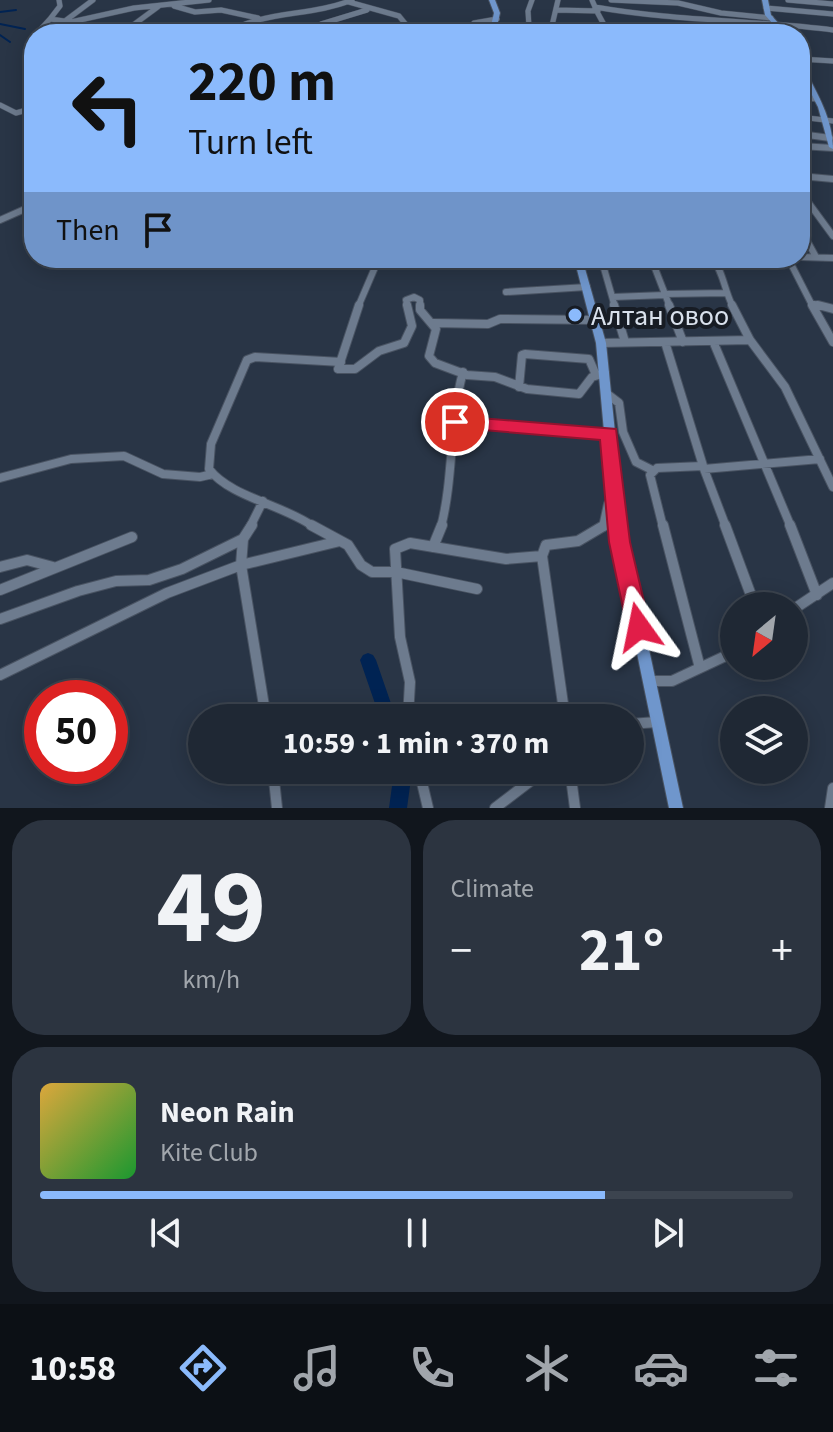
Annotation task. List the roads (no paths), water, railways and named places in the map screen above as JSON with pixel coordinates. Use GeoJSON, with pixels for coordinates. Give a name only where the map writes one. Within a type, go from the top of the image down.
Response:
{"type":"FeatureCollection","features":[{"type":"Feature","properties":{"kind":"main road"},"geometry":{"type":"LineString","coordinates":[[492,0],[495,24]]}},
{"type":"Feature","properties":{"kind":"main road"},"geometry":{"type":"LineString","coordinates":[[765,4],[771,18],[777,23]]}},
{"type":"Feature","properties":{"kind":"main road"},"geometry":{"type":"LineString","coordinates":[[810,92],[829,121],[833,148]]}},
{"type":"Feature","properties":{"kind":"main road"},"geometry":{"type":"LineString","coordinates":[[581,268],[601,343],[600,374],[606,393],[620,542],[676,808]]}},
{"type":"Feature","properties":{"kind":"street"},"geometry":{"type":"LineString","coordinates":[[45,24],[60,6],[59,0]]}},
{"type":"Feature","properties":{"kind":"street"},"geometry":{"type":"LineString","coordinates":[[65,22],[93,0]]}},
{"type":"Feature","properties":{"kind":"street"},"geometry":{"type":"LineString","coordinates":[[50,19],[65,22],[209,0]]}},
{"type":"Feature","properties":{"kind":"street"},"geometry":{"type":"LineString","coordinates":[[529,24],[528,11],[532,0]]}},
{"type":"Feature","properties":{"kind":"street"},"geometry":{"type":"LineString","coordinates":[[552,24],[558,0]]}},
{"type":"Feature","properties":{"kind":"street"},"geometry":{"type":"LineString","coordinates":[[592,0],[604,24]]}},
{"type":"Feature","properties":{"kind":"street"},"geometry":{"type":"LineString","coordinates":[[611,0],[678,3],[721,13],[771,18]]}},
{"type":"Feature","properties":{"kind":"street"},"geometry":{"type":"LineString","coordinates":[[788,0],[833,4]]}},
{"type":"Feature","properties":{"kind":"street"},"geometry":{"type":"LineString","coordinates":[[249,24],[350,1],[367,10],[399,16],[406,24]]}},
{"type":"Feature","properties":{"kind":"street"},"geometry":{"type":"LineString","coordinates":[[765,4],[833,14]]}},
{"type":"Feature","properties":{"kind":"street"},"geometry":{"type":"LineString","coordinates":[[134,24],[161,5]]}},
{"type":"Feature","properties":{"kind":"street"},"geometry":{"type":"LineString","coordinates":[[152,10],[174,6],[195,12],[221,10],[262,19]]}},
{"type":"Feature","properties":{"kind":"street"},"geometry":{"type":"LineString","coordinates":[[556,10],[596,9],[653,17],[785,24]]}},
{"type":"Feature","properties":{"kind":"street"},"geometry":{"type":"LineString","coordinates":[[321,24],[367,10]]}},
{"type":"Feature","properties":{"kind":"street"},"geometry":{"type":"LineString","coordinates":[[473,24],[497,19]]}},
{"type":"Feature","properties":{"kind":"street"},"geometry":{"type":"LineString","coordinates":[[810,27],[833,30]]}},
{"type":"Feature","properties":{"kind":"street"},"geometry":{"type":"LineString","coordinates":[[810,60],[833,61]]}},
{"type":"Feature","properties":{"kind":"street"},"geometry":{"type":"LineString","coordinates":[[810,99],[817,99]]}},
{"type":"Feature","properties":{"kind":"street"},"geometry":{"type":"LineString","coordinates":[[0,105],[16,113],[24,111]]}},
{"type":"Feature","properties":{"kind":"street"},"geometry":{"type":"LineString","coordinates":[[810,135],[830,138]]}},
{"type":"Feature","properties":{"kind":"street"},"geometry":{"type":"LineString","coordinates":[[810,147],[833,148]]}},
{"type":"Feature","properties":{"kind":"street"},"geometry":{"type":"LineString","coordinates":[[810,177],[833,179]]}},
{"type":"Feature","properties":{"kind":"street"},"geometry":{"type":"LineString","coordinates":[[810,207],[833,236]]}},
{"type":"Feature","properties":{"kind":"street"},"geometry":{"type":"LineString","coordinates":[[0,220],[24,209]]}},
{"type":"Feature","properties":{"kind":"street"},"geometry":{"type":"LineString","coordinates":[[810,246],[816,257]]}},
{"type":"Feature","properties":{"kind":"street"},"geometry":{"type":"LineString","coordinates":[[810,257],[833,258]]}},
{"type":"Feature","properties":{"kind":"street"},"geometry":{"type":"LineString","coordinates":[[375,268],[356,311],[338,369],[355,369],[379,351],[404,343],[412,332],[406,303],[410,297],[420,300],[420,310],[436,329],[430,359],[463,372],[504,379],[519,387],[579,394],[600,374],[589,359],[525,354],[522,355],[519,387]]}},
{"type":"Feature","properties":{"kind":"street"},"geometry":{"type":"LineString","coordinates":[[604,268],[625,342]]}},
{"type":"Feature","properties":{"kind":"street"},"geometry":{"type":"LineString","coordinates":[[655,268],[683,342]]}},
{"type":"Feature","properties":{"kind":"street"},"geometry":{"type":"LineString","coordinates":[[720,268],[726,293],[750,340],[766,359],[830,474],[833,487]]}},
{"type":"Feature","properties":{"kind":"street"},"geometry":{"type":"LineString","coordinates":[[794,268],[814,304],[827,338],[833,342]]}},
{"type":"Feature","properties":{"kind":"street"},"geometry":{"type":"LineString","coordinates":[[506,292],[587,287]]}},
{"type":"Feature","properties":{"kind":"street"},"geometry":{"type":"LineString","coordinates":[[613,297],[726,293]]}},
{"type":"Feature","properties":{"kind":"street"},"geometry":{"type":"LineString","coordinates":[[814,304],[833,309]]}},
{"type":"Feature","properties":{"kind":"street"},"geometry":{"type":"LineString","coordinates":[[433,323],[488,324],[500,319],[595,320]]}},
{"type":"Feature","properties":{"kind":"street"},"geometry":{"type":"LineString","coordinates":[[601,343],[750,340]]}},
{"type":"Feature","properties":{"kind":"street"},"geometry":{"type":"LineString","coordinates":[[713,341],[766,463],[817,595]]}},
{"type":"Feature","properties":{"kind":"street"},"geometry":{"type":"LineString","coordinates":[[665,342],[704,468],[750,592]]}},
{"type":"Feature","properties":{"kind":"street"},"geometry":{"type":"LineString","coordinates":[[341,362],[255,357],[247,360],[211,444],[209,469],[218,481],[299,516],[325,535],[348,545],[361,565],[372,572],[396,572],[477,589]]}},
{"type":"Feature","properties":{"kind":"street"},"geometry":{"type":"LineString","coordinates":[[433,547],[445,518],[463,372]]}},
{"type":"Feature","properties":{"kind":"street"},"geometry":{"type":"LineString","coordinates":[[606,393],[614,395],[620,404],[623,431],[636,462],[652,470],[680,465],[704,468],[820,459]]}},
{"type":"Feature","properties":{"kind":"street"},"geometry":{"type":"LineString","coordinates":[[455,422],[609,434]]}},
{"type":"Feature","properties":{"kind":"street"},"geometry":{"type":"LineString","coordinates":[[0,478],[71,459],[124,456],[163,474],[200,477],[213,474]]}},
{"type":"Feature","properties":{"kind":"street"},"geometry":{"type":"LineString","coordinates":[[652,470],[650,475],[670,560],[700,668]]}},
{"type":"Feature","properties":{"kind":"street"},"geometry":{"type":"LineString","coordinates":[[563,704],[542,556],[546,545],[578,541],[605,526],[608,504],[615,499]]}},
{"type":"Feature","properties":{"kind":"street"},"geometry":{"type":"LineString","coordinates":[[263,501],[261,510],[243,539],[241,565],[264,704]]}},
{"type":"Feature","properties":{"kind":"street"},"geometry":{"type":"LineString","coordinates":[[0,590],[132,537]]}},
{"type":"Feature","properties":{"kind":"street"},"geometry":{"type":"LineString","coordinates":[[0,619],[78,591],[116,581],[149,580],[171,573],[243,539]]}},
{"type":"Feature","properties":{"kind":"street"},"geometry":{"type":"LineString","coordinates":[[0,675],[167,593],[241,565],[340,541]]}},
{"type":"Feature","properties":{"kind":"street"},"geometry":{"type":"LineString","coordinates":[[409,704],[410,682],[400,637],[395,549],[400,544],[506,559],[542,556]]}},
{"type":"Feature","properties":{"kind":"street"},"geometry":{"type":"LineString","coordinates":[[0,567],[27,560],[54,567]]}},
{"type":"Feature","properties":{"kind":"street"},"geometry":{"type":"LineString","coordinates":[[808,600],[833,583]]}},
{"type":"Feature","properties":{"kind":"street"},"geometry":{"type":"LineString","coordinates":[[650,681],[674,683],[700,668],[720,663]]}},
{"type":"Feature","properties":{"kind":"street"},"geometry":{"type":"LineString","coordinates":[[644,723],[657,722]]}},
{"type":"Feature","properties":{"kind":"street"},"geometry":{"type":"LineString","coordinates":[[274,784],[277,808]]}},
{"type":"Feature","properties":{"kind":"street"},"geometry":{"type":"LineString","coordinates":[[422,784],[428,808]]}},
{"type":"Feature","properties":{"kind":"street"},"geometry":{"type":"LineString","coordinates":[[495,808],[525,784]]}},
{"type":"Feature","properties":{"kind":"street"},"geometry":{"type":"LineString","coordinates":[[572,784],[575,808]]}},
{"type":"Feature","properties":{"kind":"street"},"geometry":{"type":"LineString","coordinates":[[830,808],[833,788]]}},
{"type":"Feature","properties":{"kind":"waterway"},"geometry":{"type":"LineString","coordinates":[[0,12],[16,10]]}},
{"type":"Feature","properties":{"kind":"waterway"},"geometry":{"type":"LineString","coordinates":[[0,24],[24,29]]}},
{"type":"Feature","properties":{"kind":"waterway"},"geometry":{"type":"LineString","coordinates":[[0,35],[10,42]]}},
{"type":"Feature","properties":{"kind":"waterway"},"geometry":{"type":"LineString","coordinates":[[368,660],[383,704]]}},
{"type":"Feature","properties":{"kind":"waterway"},"geometry":{"type":"LineString","coordinates":[[398,808],[401,784]]}},
{"type":"Feature","properties":{"kind":"place","name":"Алтан овоо"},"geometry":{"type":"Point","coordinates":[575,315]}}]}
